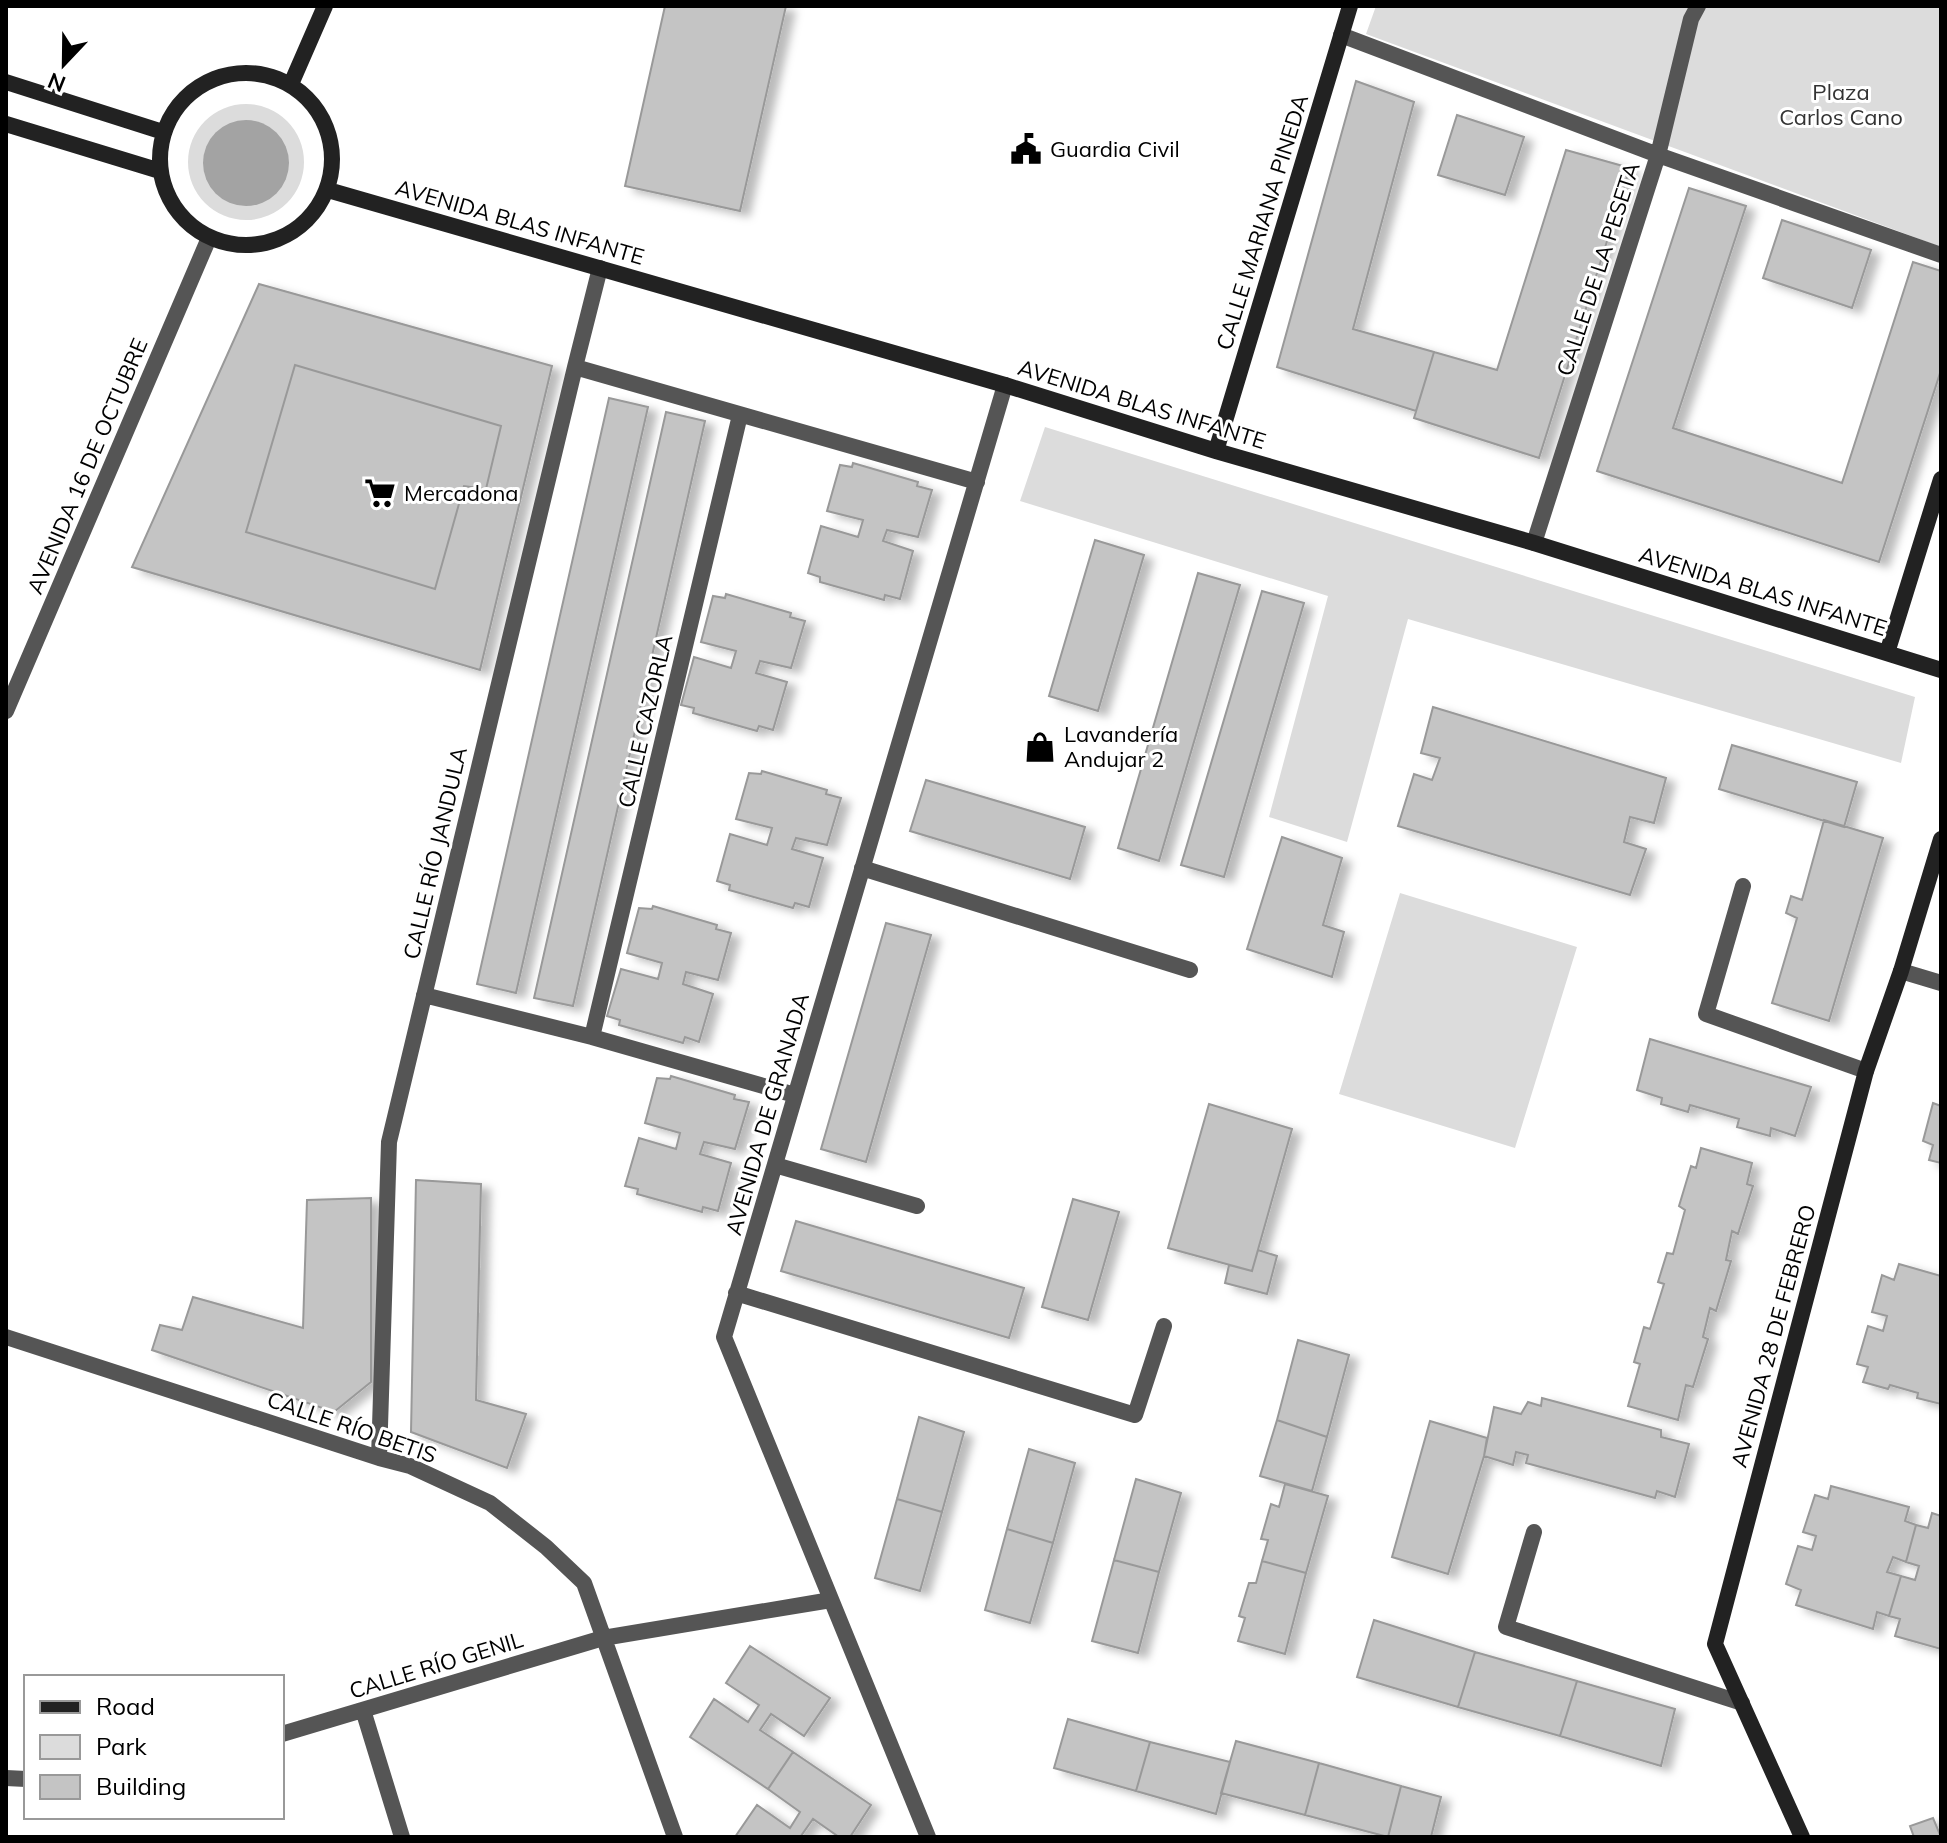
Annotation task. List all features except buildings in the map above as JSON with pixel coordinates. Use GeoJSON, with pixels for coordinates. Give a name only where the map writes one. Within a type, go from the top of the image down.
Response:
{"type":"FeatureCollection","features":[{"type":"Feature","properties":{"kind":"main road"},"geometry":{"type":"LineString","coordinates":[[291,84],[325,6]]}},
{"type":"Feature","properties":{"kind":"main road","name":"CALLE MARIANA PINEDA"},"geometry":{"type":"LineString","coordinates":[[1216,451],[1350,6]]}},
{"type":"Feature","properties":{"kind":"main road"},"geometry":{"type":"LineString","coordinates":[[241,72],[267,75],[291,84],[310,99],[324,119],[332,142],[333,166],[328,190],[313,215],[291,233],[265,244],[237,245],[209,238],[186,221],[169,198],[160,171],[163,132],[175,109],[193,90],[216,78],[241,72]]}},
{"type":"Feature","properties":{"kind":"main road"},"geometry":{"type":"LineString","coordinates":[[6,82],[163,132]]}},
{"type":"Feature","properties":{"kind":"main road"},"geometry":{"type":"LineString","coordinates":[[6,124],[160,171]]}},
{"type":"Feature","properties":{"kind":"main road","name":"AVENIDA BLAS INFANTE"},"geometry":{"type":"LineString","coordinates":[[328,190],[1005,385],[1216,451],[1534,543],[1941,670]]}},
{"type":"Feature","properties":{"kind":"main road"},"geometry":{"type":"LineString","coordinates":[[1887,653],[1941,479]]}},
{"type":"Feature","properties":{"kind":"main road","name":"AVENIDA 28 DE FEBRERO"},"geometry":{"type":"LineString","coordinates":[[1802,1837],[1715,1644],[1866,1071],[1901,971],[1941,839]]}},
{"type":"Feature","properties":{"kind":"street","name":"CALLE DE LA PESETA"},"geometry":{"type":"LineString","coordinates":[[1534,543],[1658,155],[1691,19],[1698,6]]}},
{"type":"Feature","properties":{"kind":"street"},"geometry":{"type":"LineString","coordinates":[[1341,35],[1658,155],[1941,255]]}},
{"type":"Feature","properties":{"kind":"street","name":"AVENIDA 16 DE OCTUBRE"},"geometry":{"type":"LineString","coordinates":[[6,711],[209,238]]}},
{"type":"Feature","properties":{"kind":"street","name":"CALLE RÍO JANDULA"},"geometry":{"type":"LineString","coordinates":[[379,1458],[389,1142],[600,268]]}},
{"type":"Feature","properties":{"kind":"street"},"geometry":{"type":"LineString","coordinates":[[575,367],[977,482]]}},
{"type":"Feature","properties":{"kind":"street","name":"AVENIDA DE GRANADA"},"geometry":{"type":"LineString","coordinates":[[928,1837],[724,1337],[1005,385]]}},
{"type":"Feature","properties":{"kind":"street","name":"CALLE CAZORLA"},"geometry":{"type":"LineString","coordinates":[[592,1037],[740,415]]}},
{"type":"Feature","properties":{"kind":"street"},"geometry":{"type":"LineString","coordinates":[[862,868],[1190,970]]}},
{"type":"Feature","properties":{"kind":"street"},"geometry":{"type":"LineString","coordinates":[[1743,886],[1706,1014],[1866,1071]]}},
{"type":"Feature","properties":{"kind":"street"},"geometry":{"type":"LineString","coordinates":[[1901,971],[1941,983]]}},
{"type":"Feature","properties":{"kind":"street"},"geometry":{"type":"LineString","coordinates":[[424,995],[592,1037],[795,1095]]}},
{"type":"Feature","properties":{"kind":"street"},"geometry":{"type":"LineString","coordinates":[[775,1165],[917,1206]]}},
{"type":"Feature","properties":{"kind":"street"},"geometry":{"type":"LineString","coordinates":[[736,1293],[1135,1415],[1164,1326]]}},
{"type":"Feature","properties":{"kind":"street","name":"CALLE RÍO BETIS"},"geometry":{"type":"LineString","coordinates":[[6,1337],[410,1466],[490,1503],[546,1547],[584,1583],[675,1837]]}},
{"type":"Feature","properties":{"kind":"street"},"geometry":{"type":"LineString","coordinates":[[1534,1532],[1506,1627],[1742,1703]]}},
{"type":"Feature","properties":{"kind":"street","name":"CALLE RÍO GENIL"},"geometry":{"type":"LineString","coordinates":[[284,1733],[603,1638],[831,1600]]}},
{"type":"Feature","properties":{"kind":"street"},"geometry":{"type":"LineString","coordinates":[[363,1710],[402,1837]]}},
{"type":"Feature","properties":{"kind":"green space","name":"Plaza Carlos Cano"},"geometry":{"type":"Polygon","coordinates":[[[1376,6],[1941,6],[1941,247],[1366,34],[1376,6]]]}},
{"type":"Feature","properties":{"kind":"green space"},"geometry":{"type":"Polygon","coordinates":[[[246,104],[268,108],[287,121],[300,140],[304,162],[300,184],[287,203],[268,216],[246,220],[224,216],[205,203],[192,184],[188,162],[192,140],[205,121],[224,108],[246,104]]]}},
{"type":"Feature","properties":{"kind":"green space"},"geometry":{"type":"Polygon","coordinates":[[[1045,427],[1915,697],[1901,763],[1408,619],[1347,842],[1269,817],[1328,596],[1020,501],[1045,427]]]}},
{"type":"Feature","properties":{"kind":"green space"},"geometry":{"type":"Polygon","coordinates":[[[1400,893],[1577,947],[1515,1148],[1339,1094],[1400,893]]]}},
{"type":"Feature","properties":{"kind":"shaded area"},"geometry":{"type":"Polygon","coordinates":[[[246,120],[262,124],[276,133],[285,147],[289,163],[285,179],[276,193],[262,202],[246,206],[230,202],[216,193],[207,179],[203,163],[207,147],[216,133],[230,124],[246,120]]]}},
{"type":"Feature","properties":{"kind":"place","name":"Guardia Civil"},"geometry":{"type":"Point","coordinates":[1026,149]}},
{"type":"Feature","properties":{"kind":"place","name":"Mercadona"},"geometry":{"type":"Point","coordinates":[380,493]}},
{"type":"Feature","properties":{"kind":"place","name":"Lavandería Andujar 2"},"geometry":{"type":"Point","coordinates":[1040,747]}}]}
